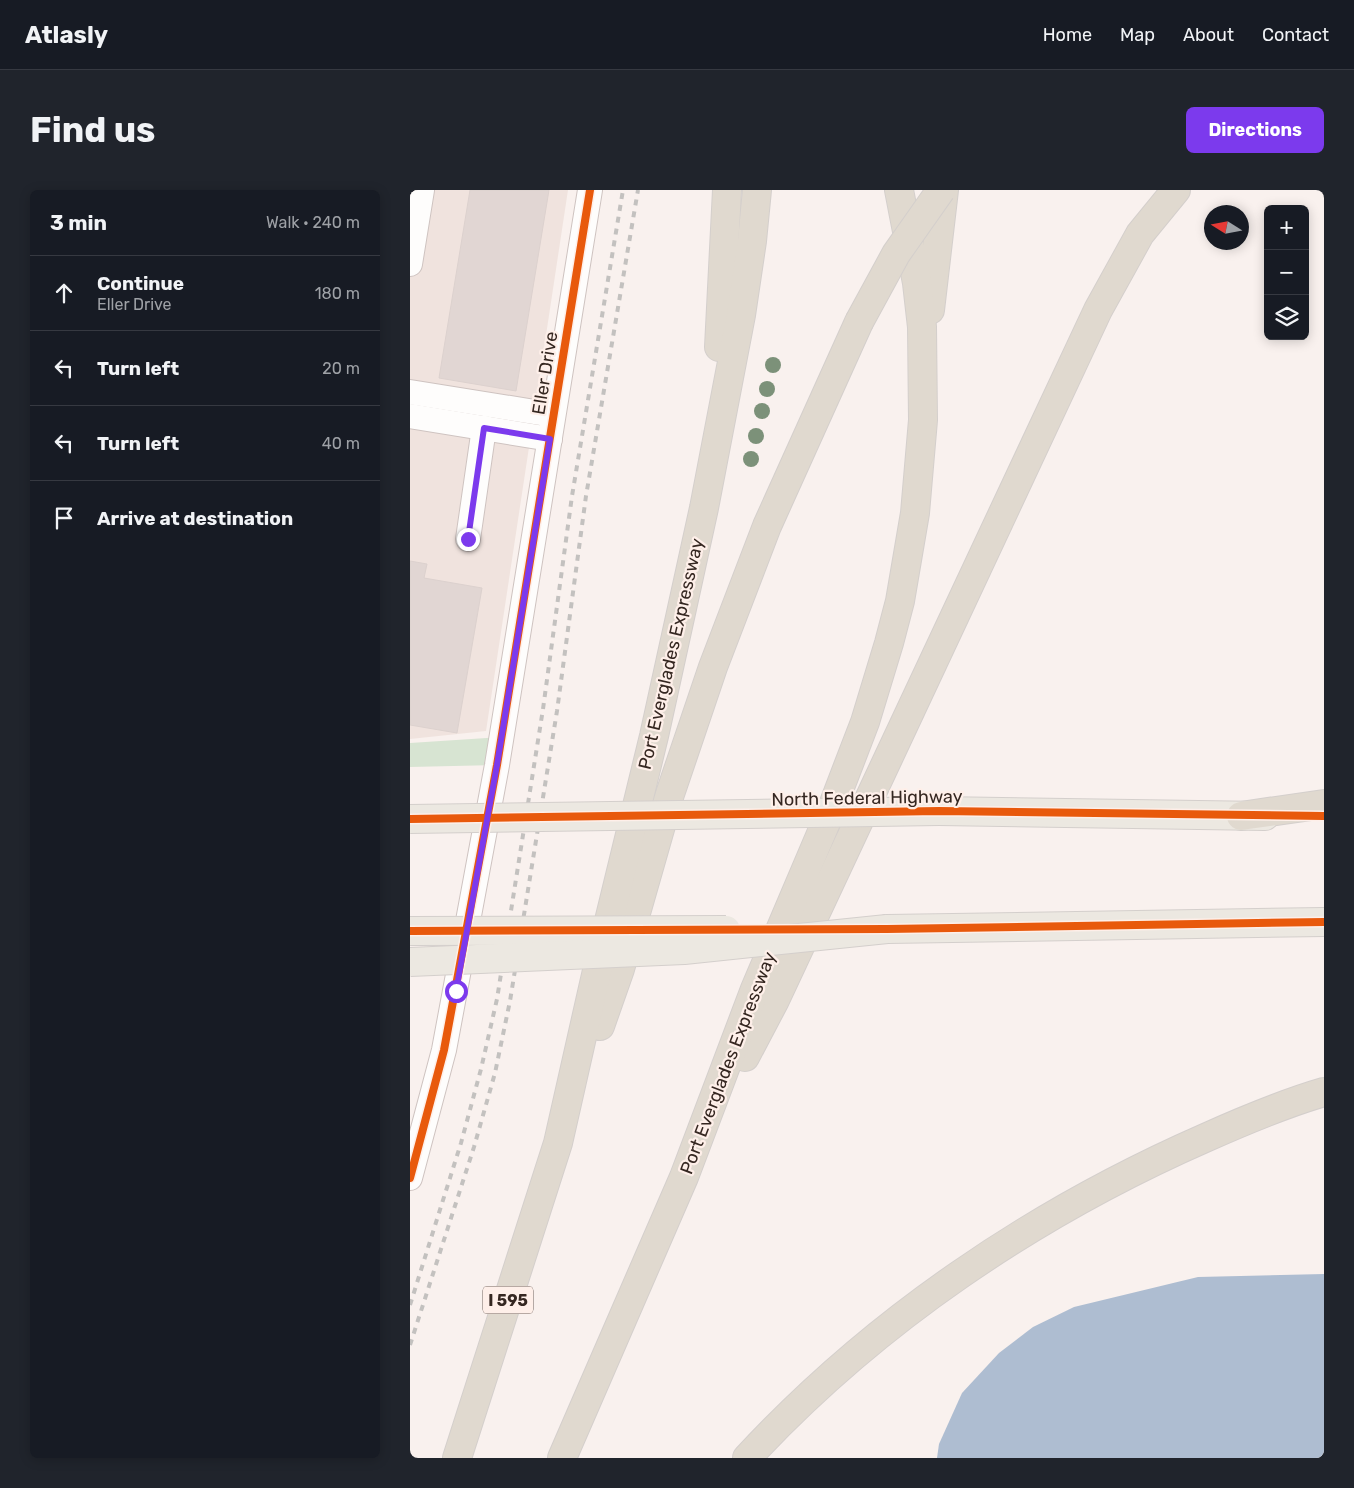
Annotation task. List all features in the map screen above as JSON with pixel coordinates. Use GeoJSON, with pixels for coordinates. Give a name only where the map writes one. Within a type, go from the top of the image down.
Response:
{"type":"FeatureCollection","features":[{"type":"Feature","properties":{"kind":"highway"},"geometry":{"type":"LineString","coordinates":[[704,508],[722,323],[727,190]]}},
{"type":"Feature","properties":{"kind":"highway","name":"Port Everglades Expressway"},"geometry":{"type":"LineString","coordinates":[[457,1458],[558,1142],[656,727],[704,508],[741,315],[752,241],[756,190]]}},
{"type":"Feature","properties":{"kind":"highway","name":"Port Everglades Expressway"},"geometry":{"type":"LineString","coordinates":[[562,1458],[684,1177],[755,989],[832,808],[878,683],[900,601],[915,513],[923,420],[923,372],[917,283],[899,190]]}},
{"type":"Feature","properties":{"kind":"highway"},"geometry":{"type":"LineString","coordinates":[[923,372],[943,190]]}},
{"type":"Feature","properties":{"kind":"highway"},"geometry":{"type":"LineString","coordinates":[[558,1142],[620,969],[670,794],[713,667],[767,526],[859,322],[896,254],[943,190]]}},
{"type":"Feature","properties":{"kind":"highway"},"geometry":{"type":"LineString","coordinates":[[684,1177],[775,1000],[1098,310],[1140,234],[1176,190]]}},
{"type":"Feature","properties":{"kind":"highway"},"geometry":{"type":"LineString","coordinates":[[1241,816],[1324,804]]}},
{"type":"Feature","properties":{"kind":"highway"},"geometry":{"type":"LineString","coordinates":[[747,1458],[798,1407],[894,1322],[1025,1232],[1094,1191],[1167,1154],[1242,1122],[1324,1092]]}},
{"type":"Feature","properties":{"kind":"main road","name":"North Federal Highway"},"geometry":{"type":"LineString","coordinates":[[410,819],[940,811],[1324,816]]}},
{"type":"Feature","properties":{"kind":"main road"},"geometry":{"type":"LineString","coordinates":[[410,931],[887,929],[1324,922]]}},
{"type":"Feature","properties":{"kind":"main road"},"geometry":{"type":"LineString","coordinates":[[410,962],[684,950],[887,929]]}},
{"type":"Feature","properties":{"kind":"street"},"geometry":{"type":"LineString","coordinates":[[410,264],[422,190]]}},
{"type":"Feature","properties":{"kind":"street","name":"Eller Drive"},"geometry":{"type":"LineString","coordinates":[[410,1178],[444,1050],[456,991],[497,765],[590,190]]}},
{"type":"Feature","properties":{"kind":"street"},"geometry":{"type":"LineString","coordinates":[[410,392],[554,415]]}},
{"type":"Feature","properties":{"kind":"street"},"geometry":{"type":"LineString","coordinates":[[410,416],[550,439]]}},
{"type":"Feature","properties":{"kind":"street"},"geometry":{"type":"LineString","coordinates":[[468,539],[484,428]]}},
{"type":"Feature","properties":{"kind":"shaded area"},"geometry":{"type":"Polygon","coordinates":[[[410,190],[568,190],[486,731],[410,739],[410,190]]]}},
{"type":"Feature","properties":{"kind":"green space"},"geometry":{"type":"Polygon","coordinates":[[[502,737],[497,765],[410,767],[410,743],[502,737]]]}},
{"type":"Feature","properties":{"kind":"water"},"geometry":{"type":"Polygon","coordinates":[[[1324,1274],[1324,1458],[937,1458],[939,1444],[962,1393],[999,1353],[1033,1327],[1074,1307],[1198,1277],[1324,1274]]]}},
{"type":"Feature","properties":{"kind":"building"},"geometry":{"type":"Polygon","coordinates":[[[470,190],[549,190],[516,391],[439,378],[470,190]]]}},
{"type":"Feature","properties":{"kind":"building"},"geometry":{"type":"Polygon","coordinates":[[[410,561],[427,564],[424,578],[482,588],[457,733],[410,725],[410,561]]]}},
{"type":"Feature","properties":{"kind":"railway"},"geometry":{"type":"LineString","coordinates":[[410,1305],[461,1143],[497,999],[543,709],[572,496],[623,190]]}},
{"type":"Feature","properties":{"kind":"railway"},"geometry":{"type":"LineString","coordinates":[[410,1345],[474,1147],[495,1073],[510,1001],[557,711],[586,496],[638,190]]}},
{"type":"Feature","properties":{"kind":"cycle path"},"geometry":{"type":"LineString","coordinates":[[410,1178],[444,1050],[497,765],[590,190]]}},
{"type":"Feature","properties":{"kind":"cycle path"},"geometry":{"type":"LineString","coordinates":[[410,819],[939,811],[1324,816]]}},
{"type":"Feature","properties":{"kind":"cycle path"},"geometry":{"type":"LineString","coordinates":[[410,931],[887,929],[1324,922]]}},
{"type":"Feature","properties":{"kind":"route"},"geometry":{"type":"LineString","coordinates":[[456,991],[497,765],[550,439],[484,428],[468,539]]}}]}
